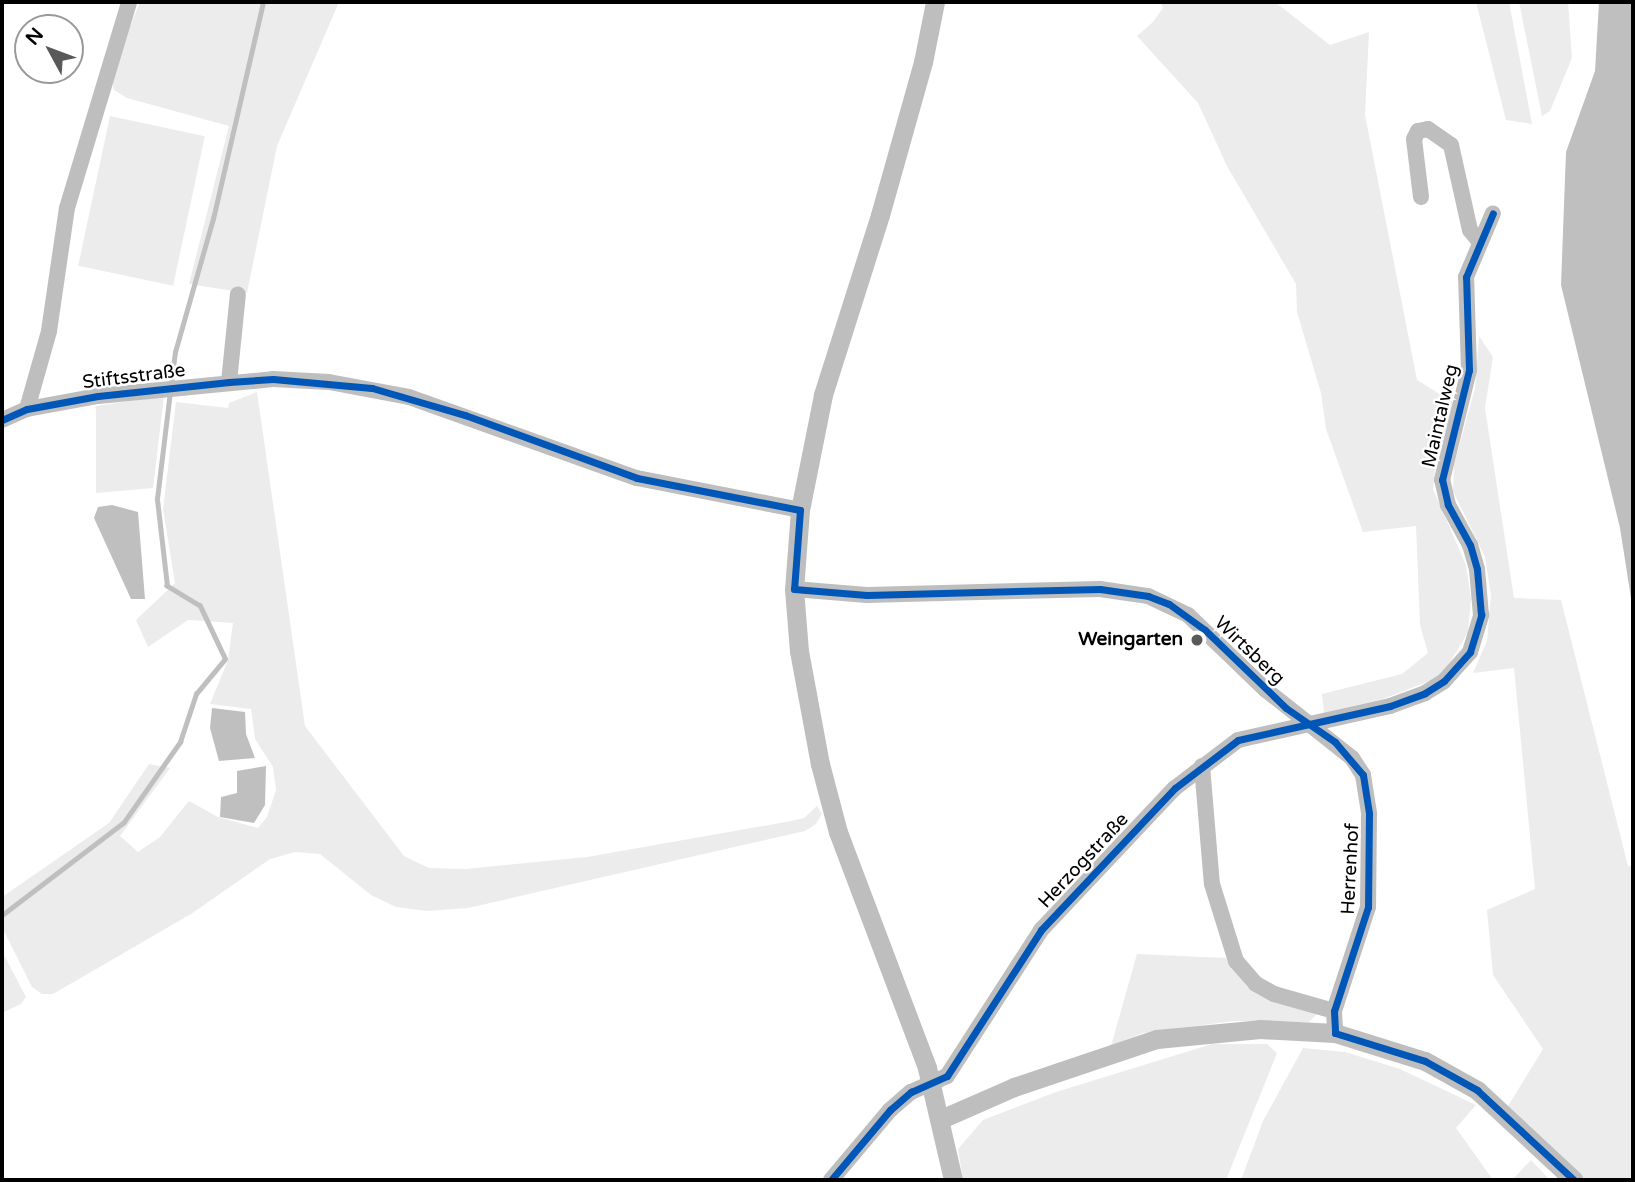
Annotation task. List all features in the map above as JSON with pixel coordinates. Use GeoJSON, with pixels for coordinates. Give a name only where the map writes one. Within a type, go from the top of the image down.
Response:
{"type":"FeatureCollection","features":[{"type":"Feature","properties":{"kind":"street"},"geometry":{"type":"LineString","coordinates":[[27,408],[49,331],[67,208],[101,84],[129,2]]}},
{"type":"Feature","properties":{"kind":"street"},"geometry":{"type":"LineString","coordinates":[[935,2],[923,62],[884,202],[823,395],[800,510],[794,589],[808,713],[838,832],[932,1083],[953,1180]]}},
{"type":"Feature","properties":{"kind":"street"},"geometry":{"type":"LineString","coordinates":[[1421,197],[1414,139],[1418,131],[1429,128],[1451,145],[1470,230],[1479,241]]}},
{"type":"Feature","properties":{"kind":"street","name":"Maintalweg"},"geometry":{"type":"LineString","coordinates":[[1312,726],[1425,693],[1458,668],[1478,637],[1477,569],[1470,545],[1448,505],[1442,480],[1469,370],[1466,277],[1493,213]]}},
{"type":"Feature","properties":{"kind":"street"},"geometry":{"type":"LineString","coordinates":[[229,382],[238,294]]}},
{"type":"Feature","properties":{"kind":"street","name":"Stiftsstraße"},"geometry":{"type":"LineString","coordinates":[[2,419],[27,408],[172,387],[273,379],[329,382],[397,394],[637,478],[800,510]]}},
{"type":"Feature","properties":{"kind":"street","name":"Wirtsberg"},"geometry":{"type":"LineString","coordinates":[[794,589],[867,595],[1039,590],[1117,591],[1169,604],[1205,630],[1266,690],[1312,726]]}},
{"type":"Feature","properties":{"kind":"street","name":"Herzogstraße"},"geometry":{"type":"LineString","coordinates":[[831,1180],[890,1110],[911,1092],[932,1083],[959,1062],[1041,930],[1063,903],[1202,766],[1238,740],[1312,726]]}},
{"type":"Feature","properties":{"kind":"street","name":"Herrenhof"},"geometry":{"type":"LineString","coordinates":[[1312,726],[1352,758],[1363,775],[1369,814],[1368,907],[1335,1011],[1335,1033]]}},
{"type":"Feature","properties":{"kind":"street"},"geometry":{"type":"LineString","coordinates":[[1202,766],[1212,884],[1236,961],[1256,984],[1274,994],[1335,1011]]}},
{"type":"Feature","properties":{"kind":"street"},"geometry":{"type":"LineString","coordinates":[[941,1119],[1014,1087],[1157,1040],[1260,1029],[1335,1033],[1381,1044],[1452,1075],[1493,1103],[1574,1180]]}},
{"type":"Feature","properties":{"kind":"shaded area"},"geometry":{"type":"Polygon","coordinates":[[[140,2],[339,2],[277,146],[247,293],[189,284],[229,126],[127,98],[114,90],[110,76],[140,2]]]}},
{"type":"Feature","properties":{"kind":"shaded area"},"geometry":{"type":"Polygon","coordinates":[[[1160,2],[1275,2],[1330,45],[1369,32],[1365,115],[1417,380],[1456,404],[1436,462],[1433,489],[1466,565],[1471,599],[1468,632],[1442,676],[1383,699],[1324,713],[1322,694],[1402,674],[1428,653],[1420,625],[1416,526],[1363,532],[1326,429],[1321,393],[1297,312],[1296,284],[1227,166],[1198,103],[1137,36],[1153,22],[1163,8],[1160,2]]]}},
{"type":"Feature","properties":{"kind":"shaded area"},"geometry":{"type":"Polygon","coordinates":[[[1476,2],[1509,2],[1532,124],[1506,120],[1476,2]]]}},
{"type":"Feature","properties":{"kind":"shaded area"},"geometry":{"type":"Polygon","coordinates":[[[1519,2],[1568,2],[1572,58],[1550,111],[1542,116],[1519,2]]]}},
{"type":"Feature","properties":{"kind":"shaded area"},"geometry":{"type":"Polygon","coordinates":[[[1599,2],[1633,2],[1633,611],[1620,528],[1561,285],[1566,152],[1595,71],[1599,2]]]}},
{"type":"Feature","properties":{"kind":"shaded area"},"geometry":{"type":"Polygon","coordinates":[[[110,116],[205,136],[173,286],[78,266],[110,116]]]}},
{"type":"Feature","properties":{"kind":"shaded area"},"geometry":{"type":"Polygon","coordinates":[[[1479,336],[1493,357],[1485,408],[1514,598],[1561,600],[1628,866],[1633,866],[1633,1180],[1585,1180],[1508,1106],[1543,1049],[1493,975],[1487,910],[1535,889],[1514,668],[1473,673],[1487,641],[1491,596],[1485,557],[1453,491],[1454,465],[1475,388],[1479,336]]]}},
{"type":"Feature","properties":{"kind":"shaded area"},"geometry":{"type":"Polygon","coordinates":[[[257,392],[305,726],[404,856],[429,868],[465,869],[587,857],[786,822],[804,818],[817,806],[822,814],[816,824],[805,831],[468,908],[427,911],[396,907],[371,895],[320,854],[295,852],[270,859],[191,914],[53,994],[42,994],[32,987],[2,927],[2,897],[109,823],[149,764],[170,768],[120,836],[138,852],[160,837],[189,801],[218,817],[258,828],[267,817],[276,790],[273,767],[255,739],[251,709],[210,704],[228,660],[233,623],[188,620],[148,647],[136,620],[175,583],[163,509],[176,402],[228,408],[229,403],[257,392]]]}},
{"type":"Feature","properties":{"kind":"shaded area"},"geometry":{"type":"Polygon","coordinates":[[[164,396],[153,488],[96,493],[96,406],[164,396]]]}},
{"type":"Feature","properties":{"kind":"shaded area"},"geometry":{"type":"Polygon","coordinates":[[[112,505],[138,512],[145,599],[131,599],[94,518],[98,507],[112,505]]]}},
{"type":"Feature","properties":{"kind":"shaded area"},"geometry":{"type":"Polygon","coordinates":[[[212,708],[245,712],[246,734],[255,758],[219,761],[210,728],[212,708]]]}},
{"type":"Feature","properties":{"kind":"shaded area"},"geometry":{"type":"Polygon","coordinates":[[[266,766],[265,805],[254,823],[220,817],[221,797],[237,793],[237,771],[266,766]]]}},
{"type":"Feature","properties":{"kind":"shaded area"},"geometry":{"type":"Polygon","coordinates":[[[2,951],[26,997],[21,1004],[2,1013],[2,951]]]}},
{"type":"Feature","properties":{"kind":"shaded area"},"geometry":{"type":"Polygon","coordinates":[[[1137,954],[1226,958],[1247,987],[1317,1014],[1309,1022],[1234,1021],[1143,1033],[1111,1046],[1137,954]]]}},
{"type":"Feature","properties":{"kind":"shaded area"},"geometry":{"type":"Polygon","coordinates":[[[1212,1044],[1267,1044],[1277,1053],[1226,1180],[963,1180],[958,1149],[983,1120],[1056,1092],[1212,1044]]]}},
{"type":"Feature","properties":{"kind":"shaded area"},"geometry":{"type":"Polygon","coordinates":[[[1303,1048],[1345,1052],[1400,1069],[1476,1105],[1456,1128],[1493,1180],[1241,1180],[1263,1121],[1303,1048]]]}},
{"type":"Feature","properties":{"kind":"shaded area"},"geometry":{"type":"Polygon","coordinates":[[[1531,1160],[1550,1180],[1512,1180],[1531,1160]]]}},
{"type":"Feature","properties":{"kind":"waterway"},"geometry":{"type":"LineString","coordinates":[[171,384],[175,352],[213,219],[263,2]]}},
{"type":"Feature","properties":{"kind":"waterway"},"geometry":{"type":"LineString","coordinates":[[2,915],[124,822],[180,742],[196,694],[225,659],[200,606],[167,586],[157,499],[170,392]]}},
{"type":"Feature","properties":{"kind":"cycle path"},"geometry":{"type":"LineString","coordinates":[[831,1180],[890,1110],[911,1092],[947,1076],[1041,930],[1175,788],[1238,740],[1390,706],[1425,693],[1444,681],[1470,652],[1481,615],[1477,569],[1470,545],[1448,505],[1442,480],[1469,370],[1466,277],[1493,213]]}},
{"type":"Feature","properties":{"kind":"cycle path"},"geometry":{"type":"LineString","coordinates":[[2,420],[27,409],[98,396],[229,382],[273,379],[372,388],[465,415],[637,478],[800,510],[794,589],[867,595],[1100,589],[1148,596],[1169,604],[1205,630],[1286,708],[1335,742],[1363,775],[1369,814],[1368,907],[1334,1011],[1335,1033],[1425,1061],[1477,1090],[1574,1180]]}},
{"type":"Feature","properties":{"kind":"place","name":"Weingarten"},"geometry":{"type":"Point","coordinates":[1197,640]}}]}
